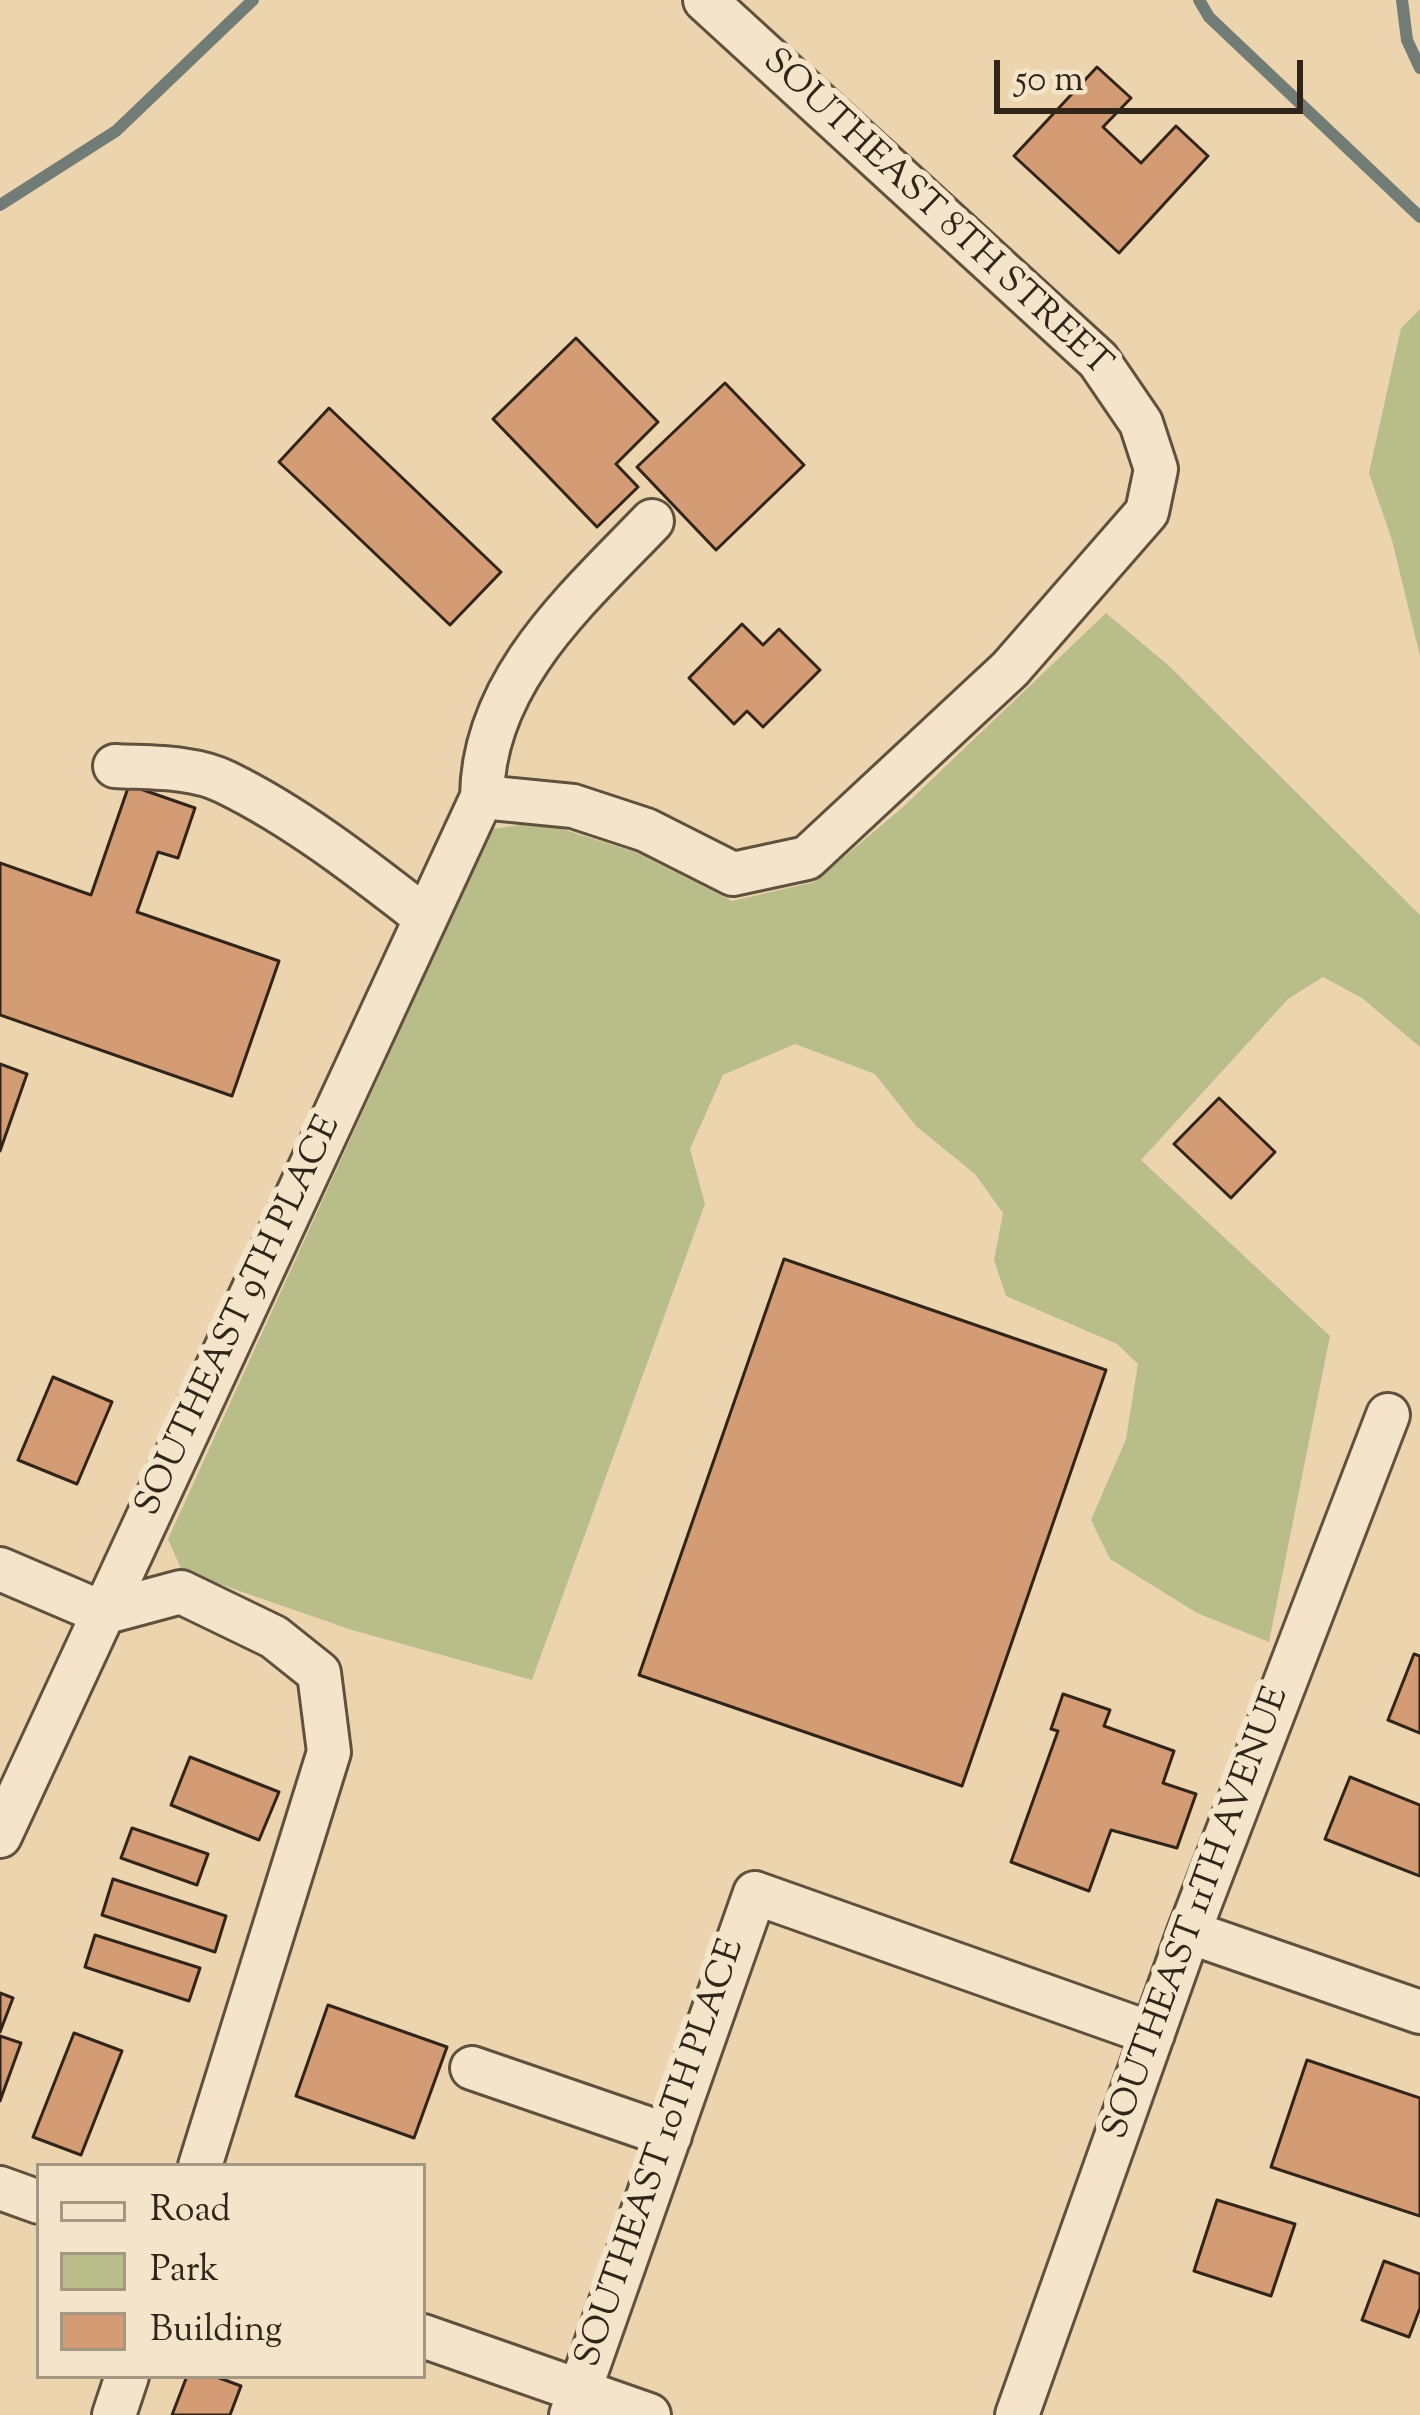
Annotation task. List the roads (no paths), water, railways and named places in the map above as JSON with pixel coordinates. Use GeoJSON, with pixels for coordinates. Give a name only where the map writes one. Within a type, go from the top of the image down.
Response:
{"type":"FeatureCollection","features":[{"type":"Feature","properties":{"kind":"street","name":"SOUTHEAST 8TH STREET"},"geometry":{"type":"LineString","coordinates":[[482,797],[573,806],[646,830],[733,874],[807,858],[1010,669],[1147,512],[1156,469],[1141,423],[1098,360],[705,0]]}},
{"type":"Feature","properties":{"kind":"street","name":"SOUTHEAST 9TH PLACE"},"geometry":{"type":"LineString","coordinates":[[0,1837],[482,797],[482,754],[538,640],[652,520]]}},
{"type":"Feature","properties":{"kind":"street"},"geometry":{"type":"LineString","coordinates":[[115,766],[181,770],[223,780],[319,839],[426,918]]}},
{"type":"Feature","properties":{"kind":"street","name":"SOUTHEAST 11TH AVENUE"},"geometry":{"type":"LineString","coordinates":[[1017,2415],[1189,1932],[1388,1415]]}},
{"type":"Feature","properties":{"kind":"street"},"geometry":{"type":"LineString","coordinates":[[0,1569],[103,1613],[182,1592],[274,1637],[319,1673],[329,1752],[201,2163]]}},
{"type":"Feature","properties":{"kind":"street","name":"SOUTHEAST 10TH PLACE"},"geometry":{"type":"LineString","coordinates":[[575,2403],[755,1893],[1153,2034]]}},
{"type":"Feature","properties":{"kind":"street"},"geometry":{"type":"LineString","coordinates":[[1189,1932],[1420,2012]]}},
{"type":"Feature","properties":{"kind":"street"},"geometry":{"type":"LineString","coordinates":[[472,2068],[670,2136]]}},
{"type":"Feature","properties":{"kind":"street"},"geometry":{"type":"LineString","coordinates":[[0,2188],[36,2201]]}},
{"type":"Feature","properties":{"kind":"street"},"geometry":{"type":"LineString","coordinates":[[426,2337],[575,2403],[649,2415]]}},
{"type":"Feature","properties":{"kind":"street"},"geometry":{"type":"LineString","coordinates":[[114,2415],[126,2379]]}},
{"type":"Feature","properties":{"kind":"waterway"},"geometry":{"type":"LineString","coordinates":[[0,205],[116,131],[253,0]]}},
{"type":"Feature","properties":{"kind":"waterway"},"geometry":{"type":"LineString","coordinates":[[1199,0],[1209,17],[1420,217]]}},
{"type":"Feature","properties":{"kind":"waterway"},"geometry":{"type":"LineString","coordinates":[[1402,0],[1407,40],[1420,68]]}}]}
